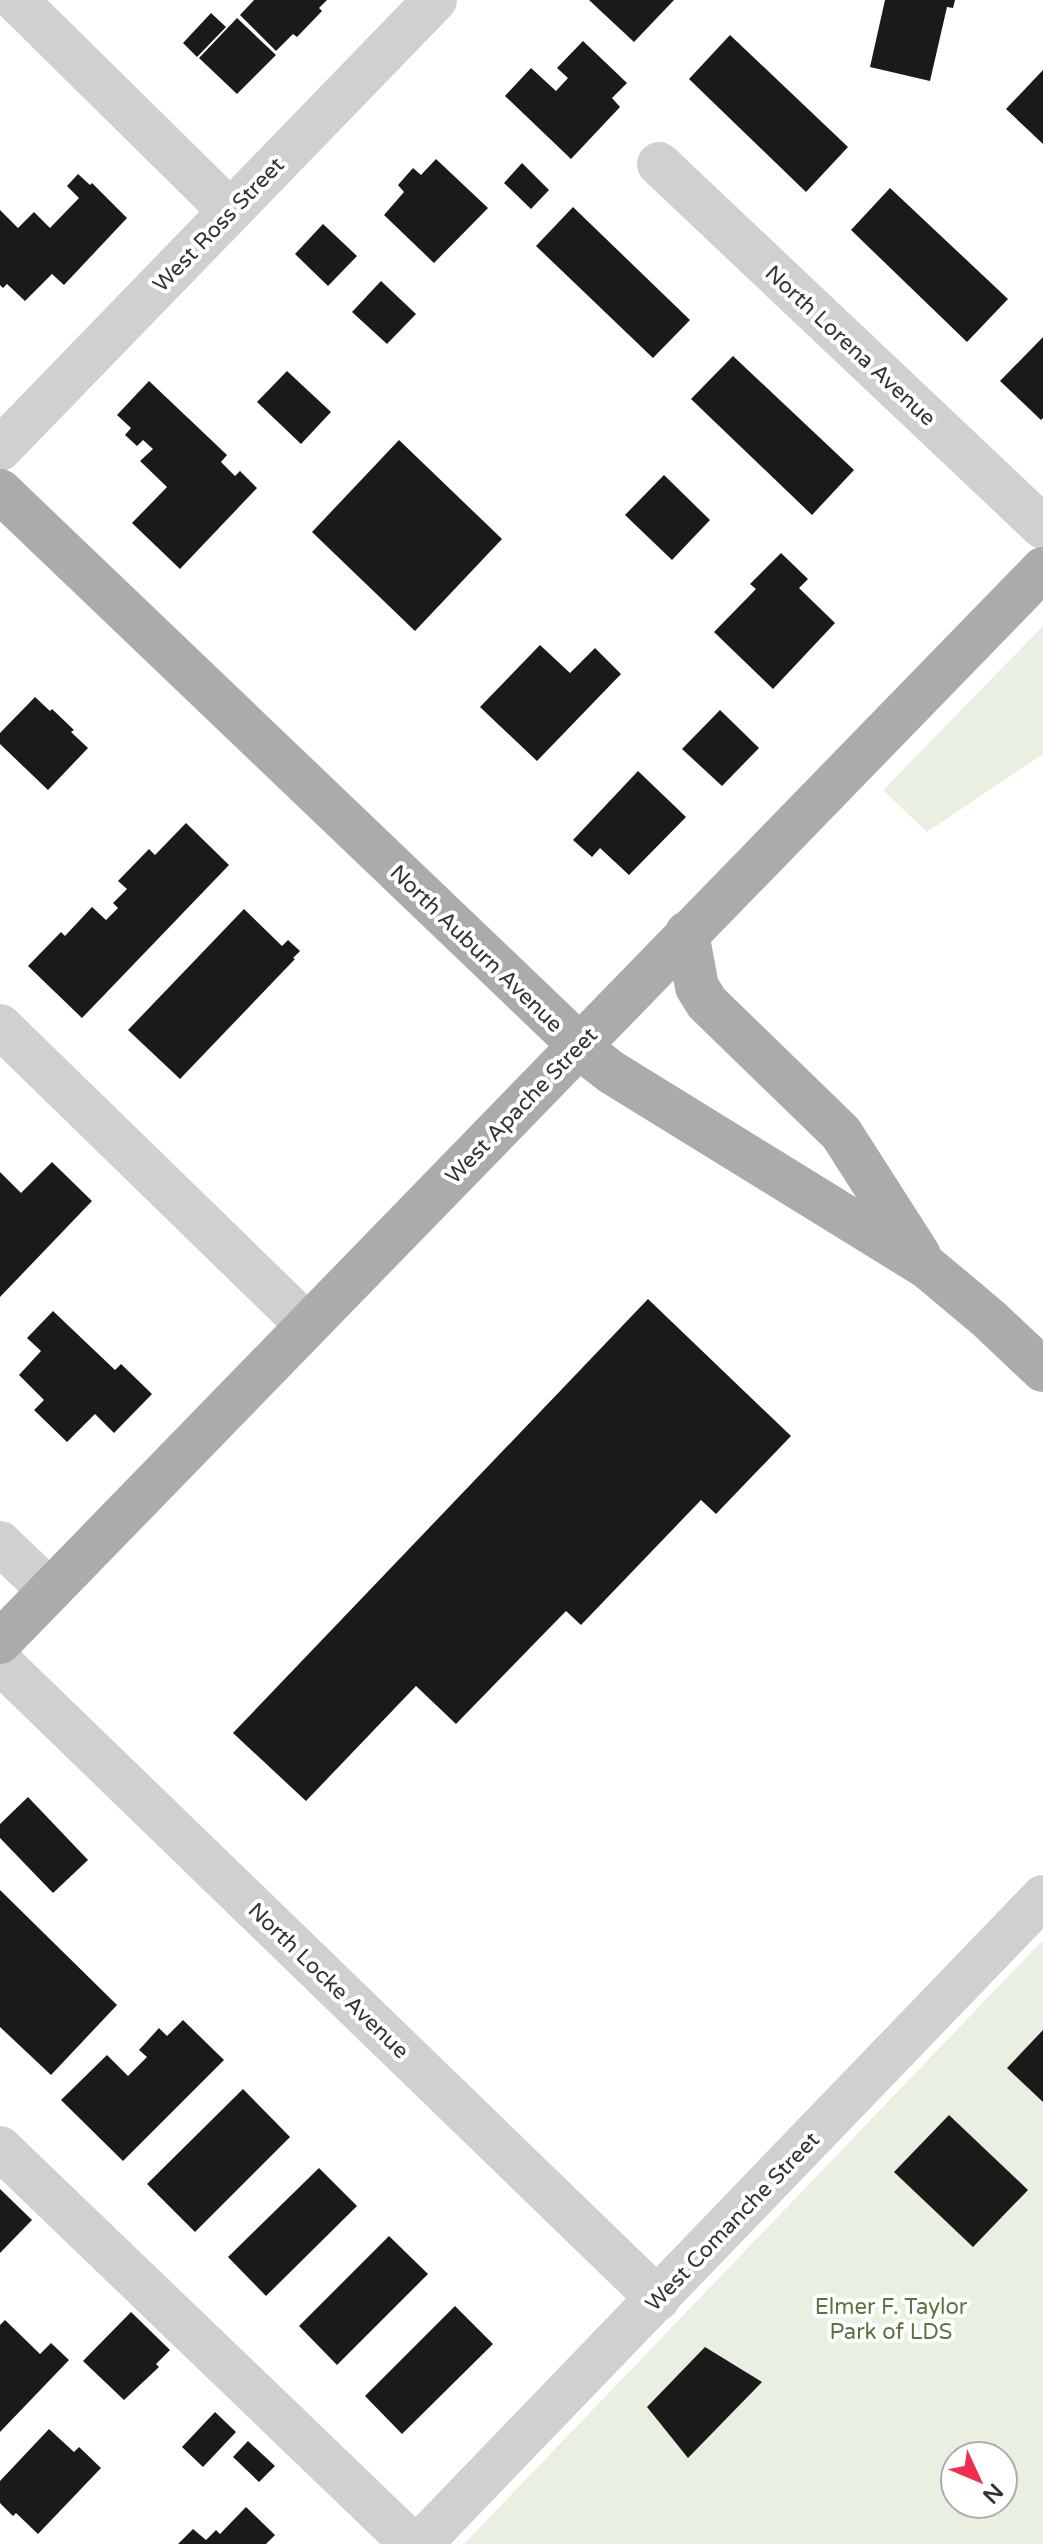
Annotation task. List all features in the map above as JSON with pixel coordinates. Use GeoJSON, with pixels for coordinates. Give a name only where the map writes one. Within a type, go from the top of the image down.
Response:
{"type":"FeatureCollection","features":[{"type":"Feature","properties":{"kind":"main road","name":"North Auburn Avenue"},"geometry":{"type":"LineString","coordinates":[[0,491],[579,1046],[611,1072],[927,1267],[1043,1370]]}},
{"type":"Feature","properties":{"kind":"main road","name":"West Apache Street"},"geometry":{"type":"LineString","coordinates":[[0,1642],[1043,569]]}},
{"type":"Feature","properties":{"kind":"main road"},"geometry":{"type":"LineString","coordinates":[[687,933],[697,987],[707,1003],[841,1133],[927,1267]]}},
{"type":"Feature","properties":{"kind":"street"},"geometry":{"type":"LineString","coordinates":[[16,0],[230,211]]}},
{"type":"Feature","properties":{"kind":"street","name":"West Ross Street"},"geometry":{"type":"LineString","coordinates":[[0,449],[435,0]]}},
{"type":"Feature","properties":{"kind":"street","name":"North Lorena Avenue"},"geometry":{"type":"LineString","coordinates":[[659,164],[1043,527]]}},
{"type":"Feature","properties":{"kind":"street"},"geometry":{"type":"LineString","coordinates":[[0,1026],[307,1325]]}},
{"type":"Feature","properties":{"kind":"street"},"geometry":{"type":"LineString","coordinates":[[0,1543],[50,1591]]}},
{"type":"Feature","properties":{"kind":"street","name":"North Locke Avenue"},"geometry":{"type":"LineString","coordinates":[[0,1662],[658,2299]]}},
{"type":"Feature","properties":{"kind":"street","name":"West Comanche Street"},"geometry":{"type":"LineString","coordinates":[[420,2544],[1043,1897]]}},
{"type":"Feature","properties":{"kind":"street"},"geometry":{"type":"LineString","coordinates":[[0,2148],[412,2544]]}},
{"type":"Feature","properties":{"kind":"green space"},"geometry":{"type":"Polygon","coordinates":[[[1043,626],[1043,754],[927,832],[883,790],[1043,626]]]}},
{"type":"Feature","properties":{"kind":"green space","name":"Elmer F. Taylor Park of LDS"},"geometry":{"type":"Polygon","coordinates":[[[1043,1940],[1043,2544],[464,2544],[1043,1940]]]}},
{"type":"Feature","properties":{"kind":"building"},"geometry":{"type":"Polygon","coordinates":[[[254,0],[327,0],[319,8],[322,11],[297,37],[293,34],[276,51],[240,15],[254,0]]]}},
{"type":"Feature","properties":{"kind":"building"},"geometry":{"type":"Polygon","coordinates":[[[589,0],[674,0],[634,42],[589,0]]]}},
{"type":"Feature","properties":{"kind":"building"},"geometry":{"type":"Polygon","coordinates":[[[885,0],[955,0],[953,8],[947,7],[930,81],[870,67],[885,0]]]}},
{"type":"Feature","properties":{"kind":"building"},"geometry":{"type":"Polygon","coordinates":[[[211,13],[226,27],[197,57],[183,43],[211,13]]]}},
{"type":"Feature","properties":{"kind":"building"},"geometry":{"type":"Polygon","coordinates":[[[237,18],[276,55],[237,94],[199,58],[237,18]]]}},
{"type":"Feature","properties":{"kind":"building"},"geometry":{"type":"Polygon","coordinates":[[[730,35],[848,147],[806,192],[689,79],[730,35]]]}},
{"type":"Feature","properties":{"kind":"building"},"geometry":{"type":"Polygon","coordinates":[[[583,41],[627,83],[612,98],[620,107],[571,159],[505,96],[531,68],[556,91],[568,78],[557,68],[583,41]]]}},
{"type":"Feature","properties":{"kind":"building"},"geometry":{"type":"Polygon","coordinates":[[[1043,70],[1043,144],[1006,109],[1043,70]]]}},
{"type":"Feature","properties":{"kind":"building"},"geometry":{"type":"Polygon","coordinates":[[[436,159],[488,208],[434,263],[384,215],[404,192],[398,185],[413,168],[421,175],[436,159]]]}},
{"type":"Feature","properties":{"kind":"building"},"geometry":{"type":"Polygon","coordinates":[[[522,163],[549,190],[531,209],[504,183],[522,163]]]}},
{"type":"Feature","properties":{"kind":"building"},"geometry":{"type":"Polygon","coordinates":[[[78,174],[90,185],[92,183],[127,218],[64,285],[52,274],[25,301],[7,284],[3,288],[0,285],[0,210],[18,228],[34,212],[50,228],[79,198],[67,186],[78,174]]]}},
{"type":"Feature","properties":{"kind":"building"},"geometry":{"type":"Polygon","coordinates":[[[890,188],[1008,299],[967,342],[851,230],[890,188]]]}},
{"type":"Feature","properties":{"kind":"building"},"geometry":{"type":"Polygon","coordinates":[[[573,207],[690,320],[653,358],[536,246],[573,207]]]}},
{"type":"Feature","properties":{"kind":"building"},"geometry":{"type":"Polygon","coordinates":[[[323,224],[357,256],[328,286],[295,254],[323,224]]]}},
{"type":"Feature","properties":{"kind":"building"},"geometry":{"type":"Polygon","coordinates":[[[381,281],[416,314],[387,344],[352,312],[381,281]]]}},
{"type":"Feature","properties":{"kind":"building"},"geometry":{"type":"Polygon","coordinates":[[[1043,337],[1043,418],[1041,420],[1000,381],[1043,337]]]}},
{"type":"Feature","properties":{"kind":"building"},"geometry":{"type":"Polygon","coordinates":[[[733,356],[854,470],[812,515],[691,399],[733,356]]]}},
{"type":"Feature","properties":{"kind":"building"},"geometry":{"type":"Polygon","coordinates":[[[287,371],[331,412],[301,444],[257,402],[287,371]]]}},
{"type":"Feature","properties":{"kind":"building"},"geometry":{"type":"Polygon","coordinates":[[[149,381],[227,455],[221,462],[235,476],[240,471],[257,488],[180,569],[132,523],[167,487],[140,461],[153,449],[143,440],[137,446],[125,435],[131,428],[117,415],[149,381]]]}},
{"type":"Feature","properties":{"kind":"building"},"geometry":{"type":"Polygon","coordinates":[[[399,440],[502,539],[415,631],[312,532],[399,440]]]}},
{"type":"Feature","properties":{"kind":"building"},"geometry":{"type":"Polygon","coordinates":[[[664,475],[710,520],[672,560],[625,515],[664,475]]]}},
{"type":"Feature","properties":{"kind":"building"},"geometry":{"type":"Polygon","coordinates":[[[781,553],[808,579],[799,588],[835,623],[773,689],[714,632],[756,589],[750,584],[781,553]]]}},
{"type":"Feature","properties":{"kind":"building"},"geometry":{"type":"Polygon","coordinates":[[[540,645],[570,673],[595,648],[621,674],[537,761],[480,707],[540,645]]]}},
{"type":"Feature","properties":{"kind":"building"},"geometry":{"type":"Polygon","coordinates":[[[35,697],[74,730],[71,732],[88,748],[48,790],[0,744],[0,733],[35,697]]]}},
{"type":"Feature","properties":{"kind":"building"},"geometry":{"type":"Polygon","coordinates":[[[720,710],[759,748],[722,786],[682,749],[720,710]]]}},
{"type":"Feature","properties":{"kind":"building"},"geometry":{"type":"Polygon","coordinates":[[[638,771],[686,817],[629,875],[600,848],[592,857],[573,840],[638,771]]]}},
{"type":"Feature","properties":{"kind":"building"},"geometry":{"type":"Polygon","coordinates":[[[186,823],[229,865],[82,1018],[28,966],[61,932],[65,936],[92,907],[106,920],[118,908],[113,903],[127,889],[118,881],[149,849],[155,855],[186,823]]]}},
{"type":"Feature","properties":{"kind":"building"},"geometry":{"type":"Polygon","coordinates":[[[244,909],[282,946],[288,940],[300,951],[180,1079],[128,1030],[244,909]]]}},
{"type":"Feature","properties":{"kind":"building"},"geometry":{"type":"Polygon","coordinates":[[[52,1162],[92,1201],[0,1297],[0,1172],[21,1193],[52,1162]]]}},
{"type":"Feature","properties":{"kind":"building"},"geometry":{"type":"Polygon","coordinates":[[[648,1299],[791,1436],[716,1514],[701,1500],[581,1625],[566,1611],[456,1724],[416,1686],[306,1801],[233,1733],[648,1299]]]}},
{"type":"Feature","properties":{"kind":"building"},"geometry":{"type":"Polygon","coordinates":[[[53,1311],[115,1370],[121,1364],[152,1394],[114,1433],[95,1414],[67,1442],[34,1410],[44,1400],[19,1375],[41,1351],[27,1338],[53,1311]]]}},
{"type":"Feature","properties":{"kind":"building"},"geometry":{"type":"Polygon","coordinates":[[[28,1797],[88,1860],[53,1893],[0,1838],[0,1824],[28,1797]]]}},
{"type":"Feature","properties":{"kind":"building"},"geometry":{"type":"Polygon","coordinates":[[[0,1890],[117,2005],[51,2075],[0,2027],[0,1890]]]}},
{"type":"Feature","properties":{"kind":"building"},"geometry":{"type":"Polygon","coordinates":[[[183,2020],[224,2060],[123,2161],[61,2100],[107,2055],[128,2076],[147,2057],[139,2050],[159,2028],[167,2036],[183,2020]]]}},
{"type":"Feature","properties":{"kind":"building"},"geometry":{"type":"Polygon","coordinates":[[[1043,2030],[1043,2102],[1007,2068],[1043,2030]]]}},
{"type":"Feature","properties":{"kind":"building"},"geometry":{"type":"Polygon","coordinates":[[[243,2089],[290,2137],[195,2232],[147,2184],[243,2089]]]}},
{"type":"Feature","properties":{"kind":"building"},"geometry":{"type":"Polygon","coordinates":[[[949,2115],[1028,2190],[973,2247],[894,2172],[949,2115]]]}},
{"type":"Feature","properties":{"kind":"building"},"geometry":{"type":"Polygon","coordinates":[[[319,2168],[357,2206],[266,2296],[228,2257],[319,2168]]]}},
{"type":"Feature","properties":{"kind":"building"},"geometry":{"type":"Polygon","coordinates":[[[0,2189],[32,2220],[0,2253],[0,2189]]]}},
{"type":"Feature","properties":{"kind":"building"},"geometry":{"type":"Polygon","coordinates":[[[389,2236],[428,2274],[337,2365],[299,2326],[389,2236]]]}},
{"type":"Feature","properties":{"kind":"building"},"geometry":{"type":"Polygon","coordinates":[[[455,2306],[493,2344],[402,2434],[365,2396],[455,2306]]]}},
{"type":"Feature","properties":{"kind":"building"},"geometry":{"type":"Polygon","coordinates":[[[131,2312],[170,2350],[156,2364],[159,2367],[124,2400],[83,2361],[131,2312]]]}},
{"type":"Feature","properties":{"kind":"building"},"geometry":{"type":"Polygon","coordinates":[[[5,2320],[40,2354],[51,2343],[69,2360],[0,2432],[0,2325],[5,2320]]]}},
{"type":"Feature","properties":{"kind":"building"},"geometry":{"type":"Polygon","coordinates":[[[705,2347],[762,2382],[688,2458],[647,2407],[705,2347]]]}},
{"type":"Feature","properties":{"kind":"building"},"geometry":{"type":"Polygon","coordinates":[[[215,2412],[236,2432],[203,2467],[182,2447],[215,2412]]]}},
{"type":"Feature","properties":{"kind":"building"},"geometry":{"type":"Polygon","coordinates":[[[49,2429],[74,2452],[79,2447],[101,2468],[38,2534],[0,2503],[0,2481],[49,2429]]]}},
{"type":"Feature","properties":{"kind":"building"},"geometry":{"type":"Polygon","coordinates":[[[248,2441],[275,2466],[259,2482],[233,2457],[248,2441]]]}},
{"type":"Feature","properties":{"kind":"building"},"geometry":{"type":"Polygon","coordinates":[[[246,2507],[275,2535],[266,2544],[178,2544],[193,2529],[206,2540],[216,2530],[220,2534],[246,2507]]]}}]}
